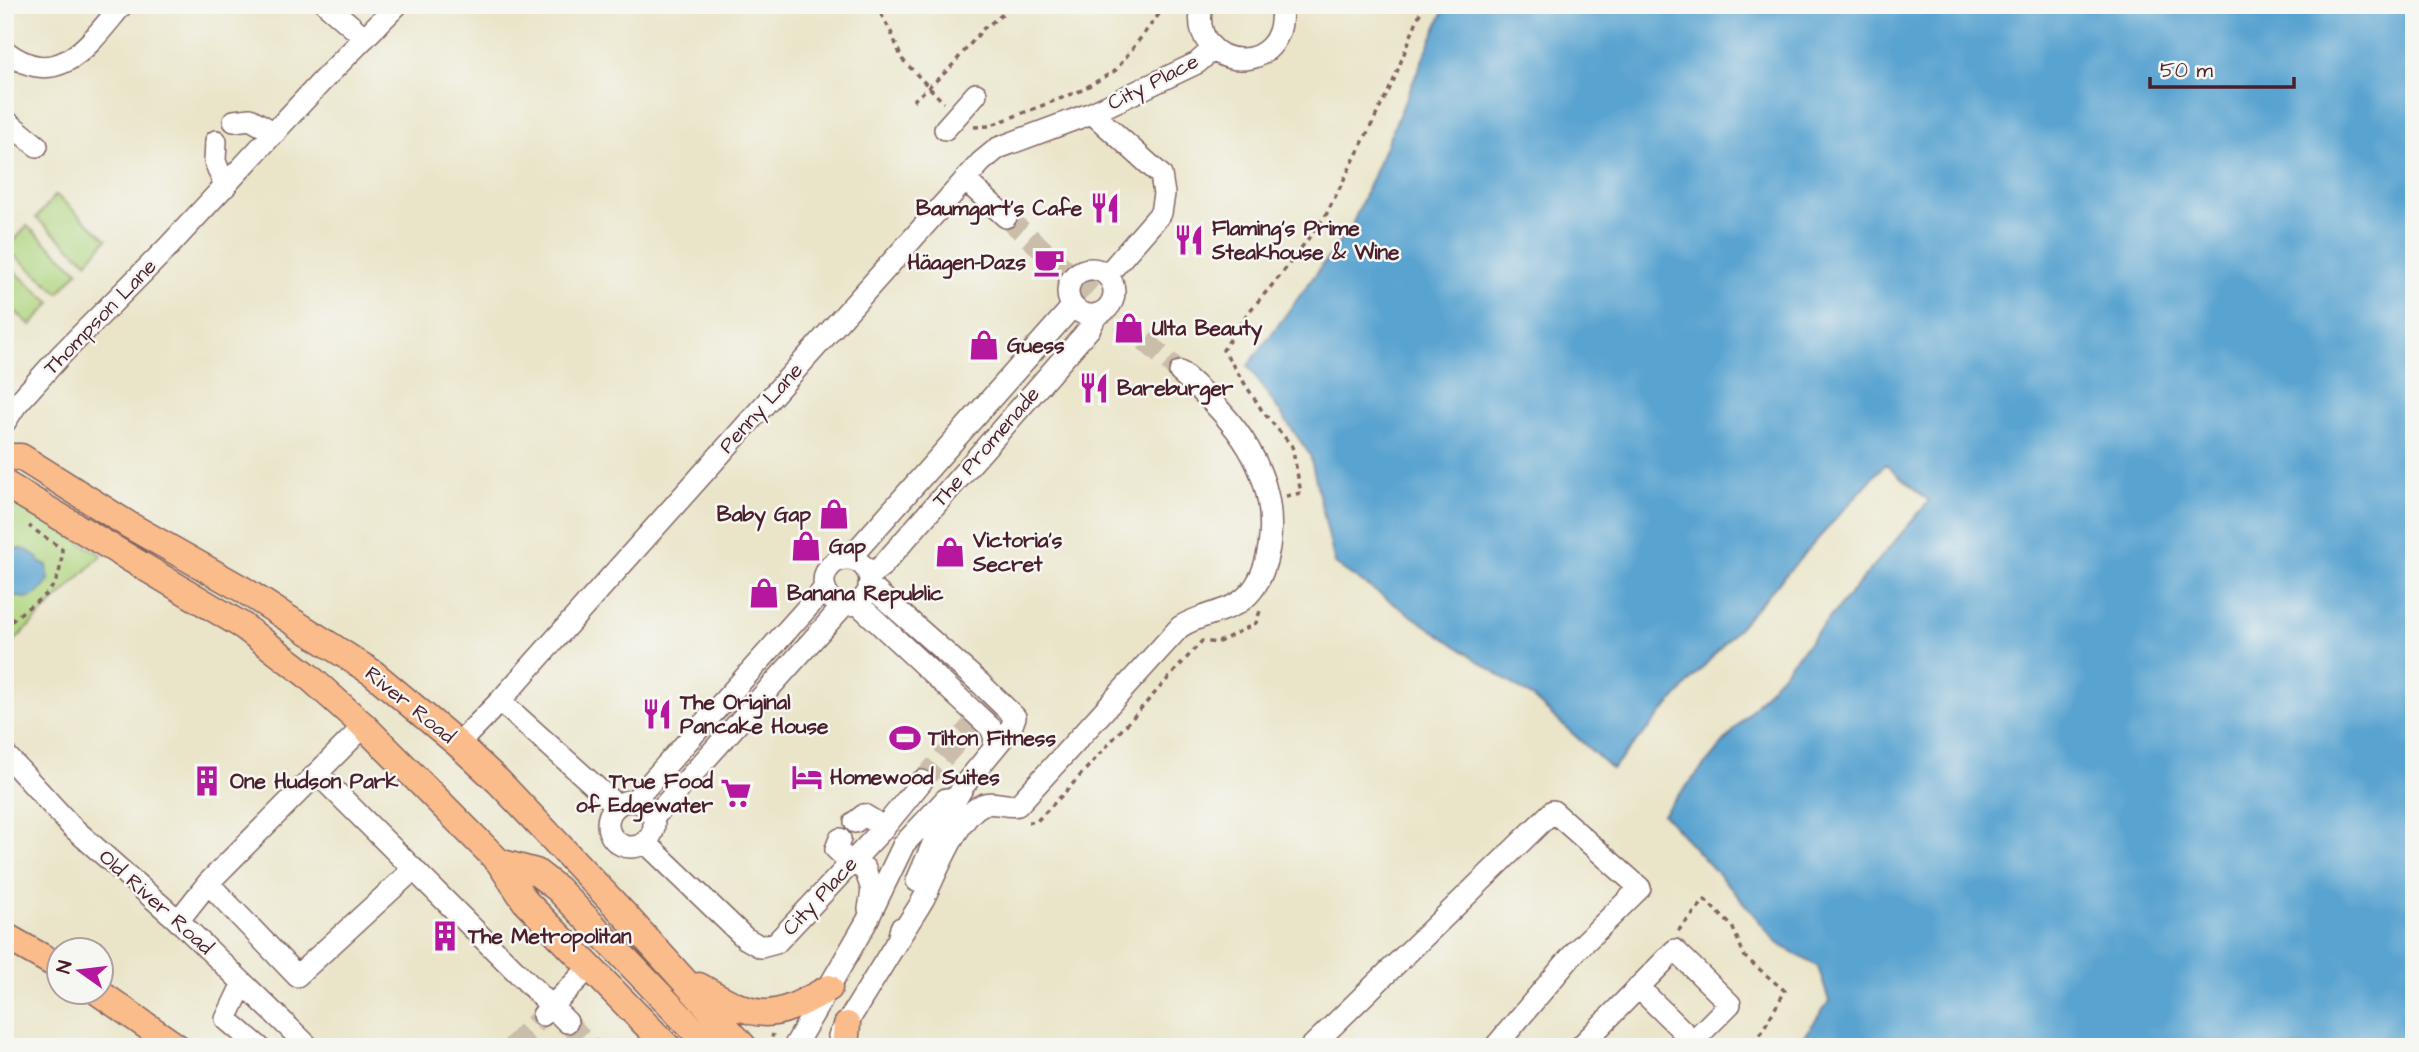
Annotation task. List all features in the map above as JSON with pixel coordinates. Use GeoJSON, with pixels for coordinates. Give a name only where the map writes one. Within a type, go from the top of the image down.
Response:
{"type":"FeatureCollection","features":[{"type":"Feature","properties":{"kind":"main road","name":"River Road"},"geometry":{"type":"LineString","coordinates":[[5,457],[21,457],[128,525],[242,589],[373,673],[499,782],[744,1047]]}},
{"type":"Feature","properties":{"kind":"main road","name":"River Road"},"geometry":{"type":"LineString","coordinates":[[5,484],[243,626],[307,675],[364,726],[499,862],[524,901],[668,1047]]}},
{"type":"Feature","properties":{"kind":"main road"},"geometry":{"type":"LineString","coordinates":[[499,862],[536,872],[558,889],[710,1047]]}},
{"type":"Feature","properties":{"kind":"main road"},"geometry":{"type":"LineString","coordinates":[[5,936],[46,959]]}},
{"type":"Feature","properties":{"kind":"main road"},"geometry":{"type":"LineString","coordinates":[[680,975],[745,1010],[771,1014],[795,1008],[829,988]]}},
{"type":"Feature","properties":{"kind":"main road"},"geometry":{"type":"LineString","coordinates":[[116,1005],[177,1047]]}},
{"type":"Feature","properties":{"kind":"main road"},"geometry":{"type":"LineString","coordinates":[[640,1017],[658,1047]]}},
{"type":"Feature","properties":{"kind":"street"},"geometry":{"type":"LineString","coordinates":[[5,51],[43,69],[68,61],[90,43],[122,5]]}},
{"type":"Feature","properties":{"kind":"street"},"geometry":{"type":"LineString","coordinates":[[327,5],[365,38]]}},
{"type":"Feature","properties":{"kind":"street","name":"Thompson Lane"},"geometry":{"type":"LineString","coordinates":[[5,422],[16,405],[60,356],[169,246],[397,5]]}},
{"type":"Feature","properties":{"kind":"street"},"geometry":{"type":"LineString","coordinates":[[1202,5],[1200,17],[1203,35],[1213,49],[1229,58],[1246,60],[1271,47],[1279,35],[1283,21],[1281,5]]}},
{"type":"Feature","properties":{"kind":"street","name":"City Place"},"geometry":{"type":"LineString","coordinates":[[1092,113],[1197,64],[1213,49]]}},
{"type":"Feature","properties":{"kind":"street"},"geometry":{"type":"LineString","coordinates":[[950,123],[976,94]]}},
{"type":"Feature","properties":{"kind":"street"},"geometry":{"type":"LineString","coordinates":[[1092,113],[1161,175],[1164,194],[1161,213],[1107,275]]}},
{"type":"Feature","properties":{"kind":"street","name":"Penny Lane"},"geometry":{"type":"LineString","coordinates":[[458,744],[500,701],[981,162],[998,148],[1092,113]]}},
{"type":"Feature","properties":{"kind":"street"},"geometry":{"type":"LineString","coordinates":[[234,121],[250,119],[275,132]]}},
{"type":"Feature","properties":{"kind":"street"},"geometry":{"type":"LineString","coordinates":[[5,120],[37,146]]}},
{"type":"Feature","properties":{"kind":"street"},"geometry":{"type":"LineString","coordinates":[[216,141],[215,161],[225,187]]}},
{"type":"Feature","properties":{"kind":"street"},"geometry":{"type":"LineString","coordinates":[[965,180],[1006,217]]}},
{"type":"Feature","properties":{"kind":"street"},"geometry":{"type":"LineString","coordinates":[[1093,269],[1107,275],[1114,287],[1112,301],[1104,311],[1084,314],[1073,306],[1068,292],[1070,284],[1079,273],[1093,269]]}},
{"type":"Feature","properties":{"kind":"street","name":"The Promenade"},"geometry":{"type":"LineString","coordinates":[[849,559],[1073,306]]}},
{"type":"Feature","properties":{"kind":"street","name":"The Promenade"},"geometry":{"type":"LineString","coordinates":[[869,580],[1090,328],[1097,314]]}},
{"type":"Feature","properties":{"kind":"street"},"geometry":{"type":"LineString","coordinates":[[841,839],[836,849],[851,863],[865,869],[872,890],[867,922],[898,940],[923,899],[948,846],[961,826],[980,806],[990,803],[1011,807],[1018,805],[1180,627],[1191,620],[1239,604],[1250,594],[1261,578],[1271,532],[1265,481],[1252,452],[1209,397],[1180,372]]}},
{"type":"Feature","properties":{"kind":"street"},"geometry":{"type":"LineString","coordinates":[[653,818],[850,604],[867,593],[869,580],[858,562],[841,560],[827,571],[824,579],[828,596],[835,602],[850,604],[991,728],[995,738],[993,750]]}},
{"type":"Feature","properties":{"kind":"street","name":"City Place"},"geometry":{"type":"LineString","coordinates":[[832,1047],[846,1036],[898,940],[909,899],[941,825],[964,785],[1011,728],[1015,717],[869,580]]}},
{"type":"Feature","properties":{"kind":"street"},"geometry":{"type":"LineString","coordinates":[[500,701],[626,804],[643,804],[653,818],[654,827],[645,842],[628,847],[620,844],[613,838],[608,821],[611,813],[626,804],[825,588]]}},
{"type":"Feature","properties":{"kind":"street"},"geometry":{"type":"LineString","coordinates":[[180,923],[208,883],[364,726]]}},
{"type":"Feature","properties":{"kind":"street","name":"Old River Road"},"geometry":{"type":"LineString","coordinates":[[5,754],[71,825],[180,923],[309,1046]]}},
{"type":"Feature","properties":{"kind":"street"},"geometry":{"type":"LineString","coordinates":[[317,773],[414,869],[547,1011],[567,1022]]}},
{"type":"Feature","properties":{"kind":"street","name":"City Place"},"geometry":{"type":"LineString","coordinates":[[645,842],[746,938],[761,947],[776,943],[882,831],[922,781]]}},
{"type":"Feature","properties":{"kind":"street","name":"City Place"},"geometry":{"type":"LineString","coordinates":[[794,1047],[867,922],[904,844],[946,798],[964,785]]}},
{"type":"Feature","properties":{"kind":"street"},"geometry":{"type":"LineString","coordinates":[[1311,1047],[1553,811],[1640,888],[1576,951],[1495,1047]]}},
{"type":"Feature","properties":{"kind":"street"},"geometry":{"type":"LineString","coordinates":[[855,822],[864,815],[882,831]]}},
{"type":"Feature","properties":{"kind":"street"},"geometry":{"type":"LineString","coordinates":[[208,883],[297,976],[414,869]]}},
{"type":"Feature","properties":{"kind":"street"},"geometry":{"type":"LineString","coordinates":[[1580,1047],[1638,987],[1675,950],[1730,1004],[1693,1041],[1638,987]]}},
{"type":"Feature","properties":{"kind":"street"},"geometry":{"type":"LineString","coordinates":[[547,1011],[590,967]]}},
{"type":"Feature","properties":{"kind":"street"},"geometry":{"type":"LineString","coordinates":[[243,983],[226,1019],[258,1047]]}},
{"type":"Feature","properties":{"kind":"path"},"geometry":{"type":"LineString","coordinates":[[876,5],[902,59],[928,86],[950,123],[972,127],[989,126],[1080,91],[1116,70],[1166,5]]}},
{"type":"Feature","properties":{"kind":"path"},"geometry":{"type":"LineString","coordinates":[[913,101],[949,69],[984,28],[1003,14],[1009,5]]}},
{"type":"Feature","properties":{"kind":"path"},"geometry":{"type":"LineString","coordinates":[[5,629],[50,592],[60,573],[62,549],[24,522]]}},
{"type":"Feature","properties":{"kind":"path"},"geometry":{"type":"LineString","coordinates":[[5,610],[13,620]]}},
{"type":"Feature","properties":{"kind":"path"},"geometry":{"type":"LineString","coordinates":[[1675,950],[1677,933],[1705,900],[1732,926],[1745,957],[1785,991],[1753,1047]]}},
{"type":"Feature","properties":{"kind":"path"},"geometry":{"type":"LineString","coordinates":[[769,1047],[773,1034]]}},
{"type":"Feature","properties":{"kind":"green space"},"geometry":{"type":"Polygon","coordinates":[[[56,195],[107,239],[87,262],[36,218],[56,195]]]}},
{"type":"Feature","properties":{"kind":"green space"},"geometry":{"type":"Polygon","coordinates":[[[27,226],[78,271],[59,293],[7,249],[27,226]]]}},
{"type":"Feature","properties":{"kind":"green space"},"geometry":{"type":"Polygon","coordinates":[[[5,263],[51,303],[31,325],[5,303],[5,263]]]}},
{"type":"Feature","properties":{"kind":"green space"},"geometry":{"type":"Polygon","coordinates":[[[5,498],[102,555],[5,650],[5,498]]]}},
{"type":"Feature","properties":{"kind":"water"},"geometry":{"type":"Polygon","coordinates":[[[1446,5],[2414,5],[2414,1047],[1797,1047],[1829,1001],[1818,967],[1777,943],[1741,899],[1663,814],[1929,501],[1885,464],[1612,769],[1533,698],[1335,564],[1310,455],[1248,366],[1352,225],[1446,5]]]}},
{"type":"Feature","properties":{"kind":"water"},"geometry":{"type":"Polygon","coordinates":[[[5,539],[14,549],[27,551],[39,559],[39,562],[47,565],[49,581],[34,595],[24,598],[5,592],[5,539]]]}},
{"type":"Feature","properties":{"kind":"tunnel"},"geometry":{"type":"LineString","coordinates":[[1006,217],[1180,372]]}},
{"type":"Feature","properties":{"kind":"tunnel"},"geometry":{"type":"LineString","coordinates":[[922,781],[1005,689]]}},
{"type":"Feature","properties":{"kind":"tunnel"},"geometry":{"type":"LineString","coordinates":[[512,1047],[543,1015]]}},
{"type":"Feature","properties":{"kind":"tunnel"},"geometry":{"type":"LineString","coordinates":[[567,1022],[590,1047]]}},
{"type":"Feature","properties":{"kind":"place","name":"Baumgart’s Cafe"},"geometry":{"type":"Point","coordinates":[1105,208]}},
{"type":"Feature","properties":{"kind":"place","name":"Flaming’s Prime Steakhouse & Wine"},"geometry":{"type":"Point","coordinates":[1189,240]}},
{"type":"Feature","properties":{"kind":"place","name":"Häagen-Dazs"},"geometry":{"type":"Point","coordinates":[1049,262]}},
{"type":"Feature","properties":{"kind":"place","name":"Ulta Beauty"},"geometry":{"type":"Point","coordinates":[1129,328]}},
{"type":"Feature","properties":{"kind":"place","name":"Guess"},"geometry":{"type":"Point","coordinates":[984,345]}},
{"type":"Feature","properties":{"kind":"place","name":"Bareburger"},"geometry":{"type":"Point","coordinates":[1094,388]}},
{"type":"Feature","properties":{"kind":"place","name":"Baby Gap"},"geometry":{"type":"Point","coordinates":[834,514]}},
{"type":"Feature","properties":{"kind":"place","name":"Gap"},"geometry":{"type":"Point","coordinates":[806,546]}},
{"type":"Feature","properties":{"kind":"place","name":"Victoria's Secret"},"geometry":{"type":"Point","coordinates":[950,552]}},
{"type":"Feature","properties":{"kind":"place","name":"Banana Republic"},"geometry":{"type":"Point","coordinates":[764,593]}},
{"type":"Feature","properties":{"kind":"place","name":"The Original Pancake House"},"geometry":{"type":"Point","coordinates":[657,714]}},
{"type":"Feature","properties":{"kind":"place","name":"Tilton Fitness"},"geometry":{"type":"Point","coordinates":[905,738]}},
{"type":"Feature","properties":{"kind":"place","name":"Homewood Suites"},"geometry":{"type":"Point","coordinates":[807,777]}},
{"type":"Feature","properties":{"kind":"place","name":"One Hudson Park"},"geometry":{"type":"Point","coordinates":[207,781]}},
{"type":"Feature","properties":{"kind":"place","name":"True Food of Edgewater"},"geometry":{"type":"Point","coordinates":[736,793]}},
{"type":"Feature","properties":{"kind":"place","name":"The Metropolitan"},"geometry":{"type":"Point","coordinates":[445,936]}}]}
